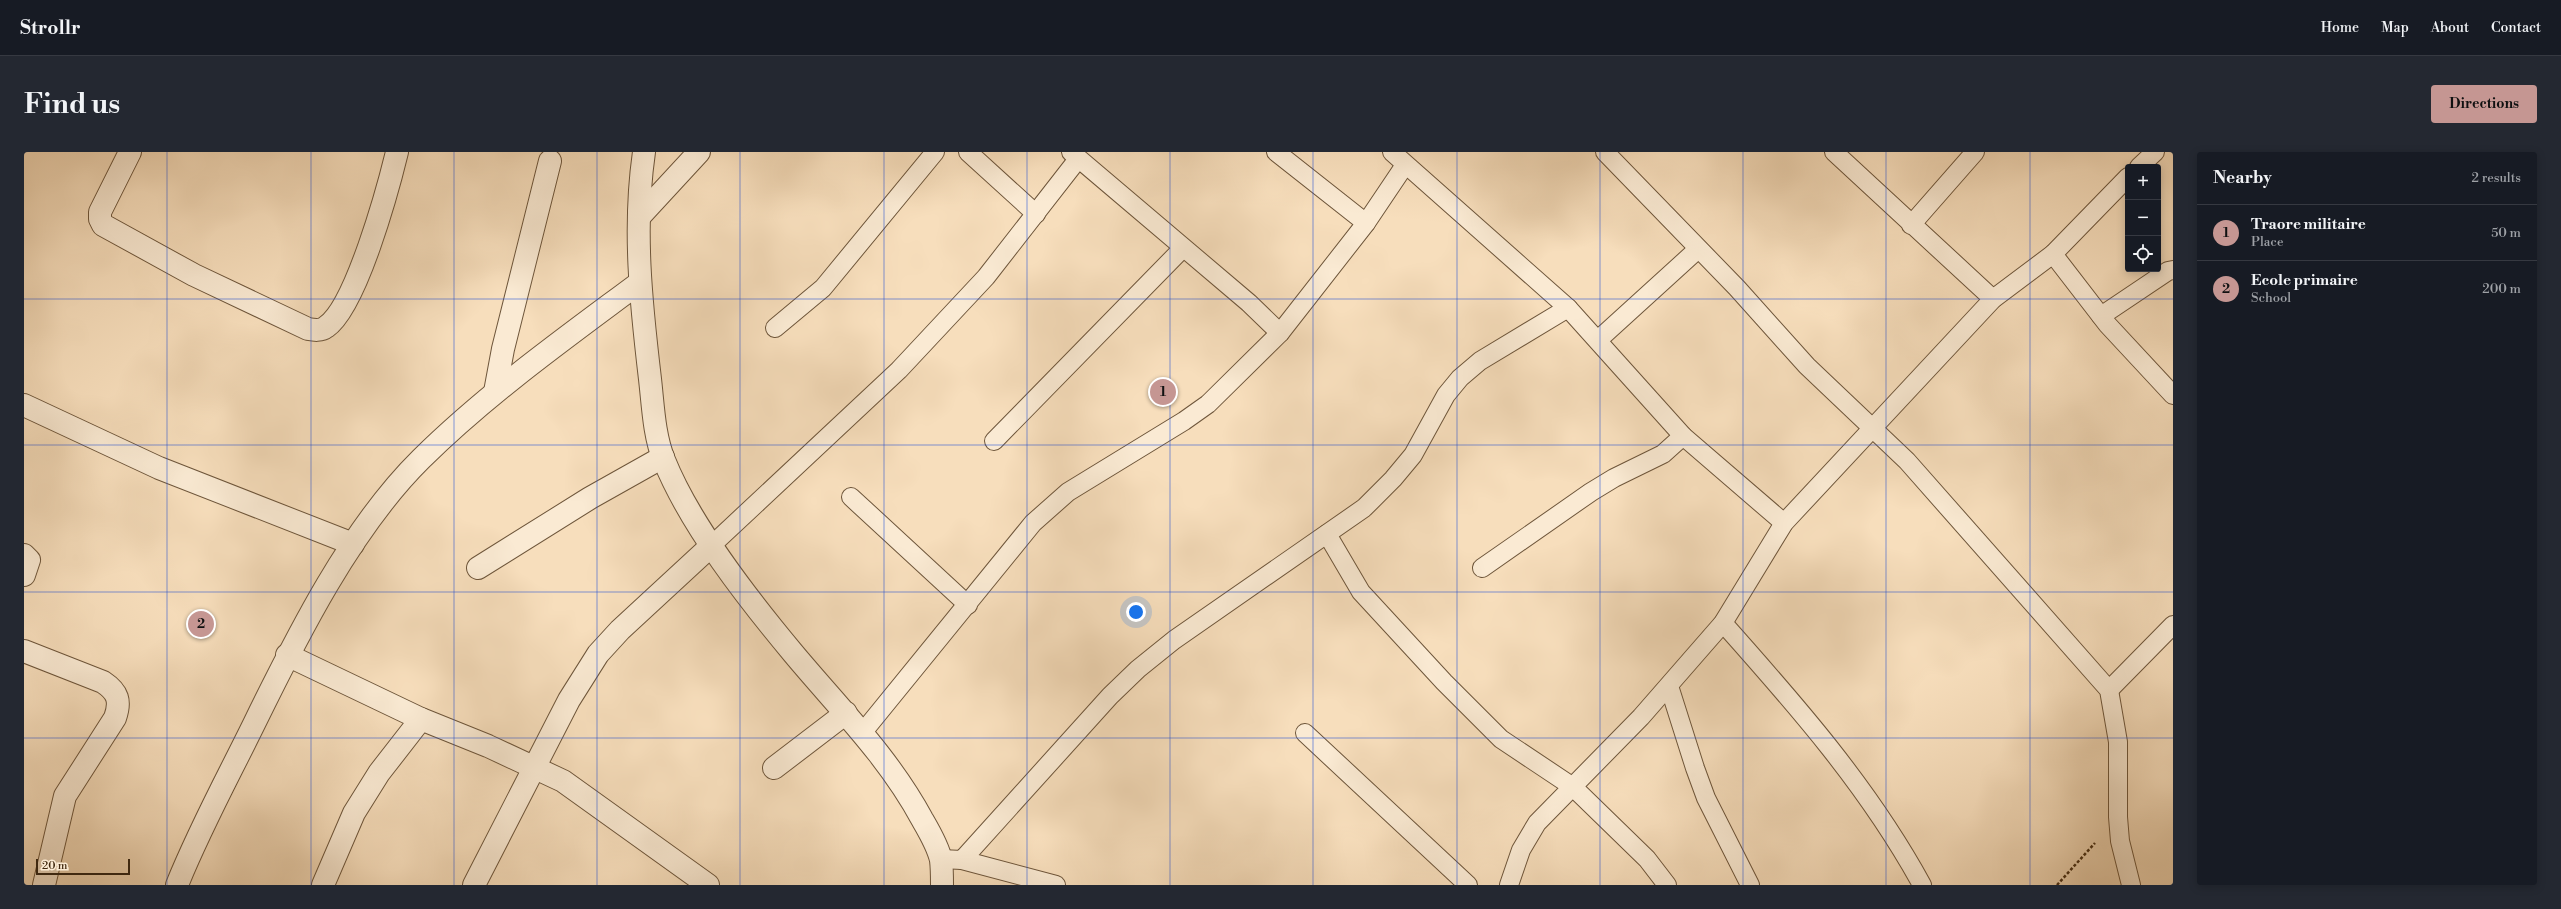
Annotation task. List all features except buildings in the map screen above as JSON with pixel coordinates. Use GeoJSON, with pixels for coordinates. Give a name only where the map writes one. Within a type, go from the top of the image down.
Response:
{"type":"FeatureCollection","features":[{"type":"Feature","properties":{"kind":"street"},"geometry":{"type":"LineString","coordinates":[[130,152],[100,212],[100,219],[103,225],[194,275],[308,329],[317,330],[326,328],[333,320],[348,296],[364,261],[397,152]]}},
{"type":"Feature","properties":{"kind":"street"},"geometry":{"type":"LineString","coordinates":[[644,152],[639,217],[639,284],[654,407],[663,457],[687,508],[712,545],[792,652],[863,732],[896,774],[951,860],[942,885]]}},
{"type":"Feature","properties":{"kind":"street"},"geometry":{"type":"LineString","coordinates":[[639,217],[699,152]]}},
{"type":"Feature","properties":{"kind":"street"},"geometry":{"type":"LineString","coordinates":[[495,392],[503,349],[550,161]]}},
{"type":"Feature","properties":{"kind":"street"},"geometry":{"type":"LineString","coordinates":[[177,885],[191,850],[287,655],[354,544],[420,460],[495,392],[639,284]]}},
{"type":"Feature","properties":{"kind":"street"},"geometry":{"type":"LineString","coordinates":[[24,405],[159,468],[280,518],[354,544]]}},
{"type":"Feature","properties":{"kind":"street"},"geometry":{"type":"LineString","coordinates":[[478,568],[590,498],[663,457]]}},
{"type":"Feature","properties":{"kind":"street"},"geometry":{"type":"LineString","coordinates":[[477,884],[569,700],[598,654],[620,630],[712,545]]}},
{"type":"Feature","properties":{"kind":"street"},"geometry":{"type":"LineString","coordinates":[[24,554],[29,560],[24,575]]}},
{"type":"Feature","properties":{"kind":"street"},"geometry":{"type":"LineString","coordinates":[[24,651],[103,682],[112,688],[118,697],[118,708],[115,718],[65,796],[44,885]]}},
{"type":"Feature","properties":{"kind":"street"},"geometry":{"type":"LineString","coordinates":[[287,655],[421,719],[535,767],[563,781],[592,800],[635,834],[708,885]]}},
{"type":"Feature","properties":{"kind":"street"},"geometry":{"type":"LineString","coordinates":[[774,768],[846,713]]}},
{"type":"Feature","properties":{"kind":"street"},"geometry":{"type":"LineString","coordinates":[[323,885],[354,813],[379,773],[421,719]]}},
{"type":"Feature","properties":{"kind":"lane"},"geometry":{"type":"LineString","coordinates":[[775,328],[823,288],[935,152]]}},
{"type":"Feature","properties":{"kind":"lane"},"geometry":{"type":"LineString","coordinates":[[968,152],[1036,214]]}},
{"type":"Feature","properties":{"kind":"lane"},"geometry":{"type":"LineString","coordinates":[[1276,152],[1366,223]]}},
{"type":"Feature","properties":{"kind":"lane"},"geometry":{"type":"LineString","coordinates":[[1392,152],[1568,308],[1683,436],[1784,523]]}},
{"type":"Feature","properties":{"kind":"lane"},"geometry":{"type":"LineString","coordinates":[[1605,152],[1737,288],[1807,366],[1907,461],[2109,690],[2118,742],[2118,817],[2125,867],[2131,885]]}},
{"type":"Feature","properties":{"kind":"lane"},"geometry":{"type":"LineString","coordinates":[[1834,152],[1911,225],[1993,299]]}},
{"type":"Feature","properties":{"kind":"lane"},"geometry":{"type":"LineString","coordinates":[[1911,225],[1975,152]]}},
{"type":"Feature","properties":{"kind":"lane"},"geometry":{"type":"LineString","coordinates":[[2142,164],[2155,152]]}},
{"type":"Feature","properties":{"kind":"lane"},"geometry":{"type":"LineString","coordinates":[[712,545],[899,370],[986,277],[1036,214],[1075,155],[1280,333]]}},
{"type":"Feature","properties":{"kind":"lane"},"geometry":{"type":"LineString","coordinates":[[863,732],[968,605],[1033,523],[1068,492],[1184,421],[1208,404],[1280,333],[1366,223],[1405,165]]}},
{"type":"Feature","properties":{"kind":"lane"},"geometry":{"type":"LineString","coordinates":[[1509,885],[1521,850],[1537,823],[1573,788],[1669,686],[1723,623],[1784,523],[1993,299],[2053,254],[2125,180]]}},
{"type":"Feature","properties":{"kind":"lane"},"geometry":{"type":"LineString","coordinates":[[994,441],[1183,248]]}},
{"type":"Feature","properties":{"kind":"lane"},"geometry":{"type":"LineString","coordinates":[[1598,340],[1698,249]]}},
{"type":"Feature","properties":{"kind":"lane"},"geometry":{"type":"LineString","coordinates":[[2053,254],[2117,336],[2173,395]]}},
{"type":"Feature","properties":{"kind":"lane"},"geometry":{"type":"LineString","coordinates":[[2101,316],[2162,275],[2173,270]]}},
{"type":"Feature","properties":{"kind":"lane"},"geometry":{"type":"LineString","coordinates":[[951,860],[1138,669],[1174,640],[1364,508],[1393,479],[1413,455],[1439,407],[1460,378],[1480,361],[1568,308]]}},
{"type":"Feature","properties":{"kind":"lane"},"geometry":{"type":"LineString","coordinates":[[1482,568],[1597,488],[1663,454],[1683,436]]}},
{"type":"Feature","properties":{"kind":"lane"},"geometry":{"type":"LineString","coordinates":[[851,497],[968,605]]}},
{"type":"Feature","properties":{"kind":"lane"},"geometry":{"type":"LineString","coordinates":[[1327,534],[1361,592],[1444,682],[1501,739],[1573,788],[1647,859],[1667,885]]}},
{"type":"Feature","properties":{"kind":"lane"},"geometry":{"type":"LineString","coordinates":[[1723,623],[1851,772],[1888,827],[1922,885]]}},
{"type":"Feature","properties":{"kind":"lane"},"geometry":{"type":"LineString","coordinates":[[2109,690],[2173,625]]}},
{"type":"Feature","properties":{"kind":"lane"},"geometry":{"type":"LineString","coordinates":[[1669,686],[1694,768],[1706,798],[1750,885]]}},
{"type":"Feature","properties":{"kind":"lane"},"geometry":{"type":"LineString","coordinates":[[1305,733],[1468,885]]}},
{"type":"Feature","properties":{"kind":"lane"},"geometry":{"type":"LineString","coordinates":[[951,860],[1056,885]]}},
{"type":"Feature","properties":{"kind":"path"},"geometry":{"type":"LineString","coordinates":[[2057,885],[2118,817]]}},
{"type":"Feature","properties":{"kind":"place","name":"Traore militaire"},"geometry":{"type":"Point","coordinates":[1163,392]}},
{"type":"Feature","properties":{"kind":"place","name":"Ecole primaire"},"geometry":{"type":"Point","coordinates":[201,624]}}]}
